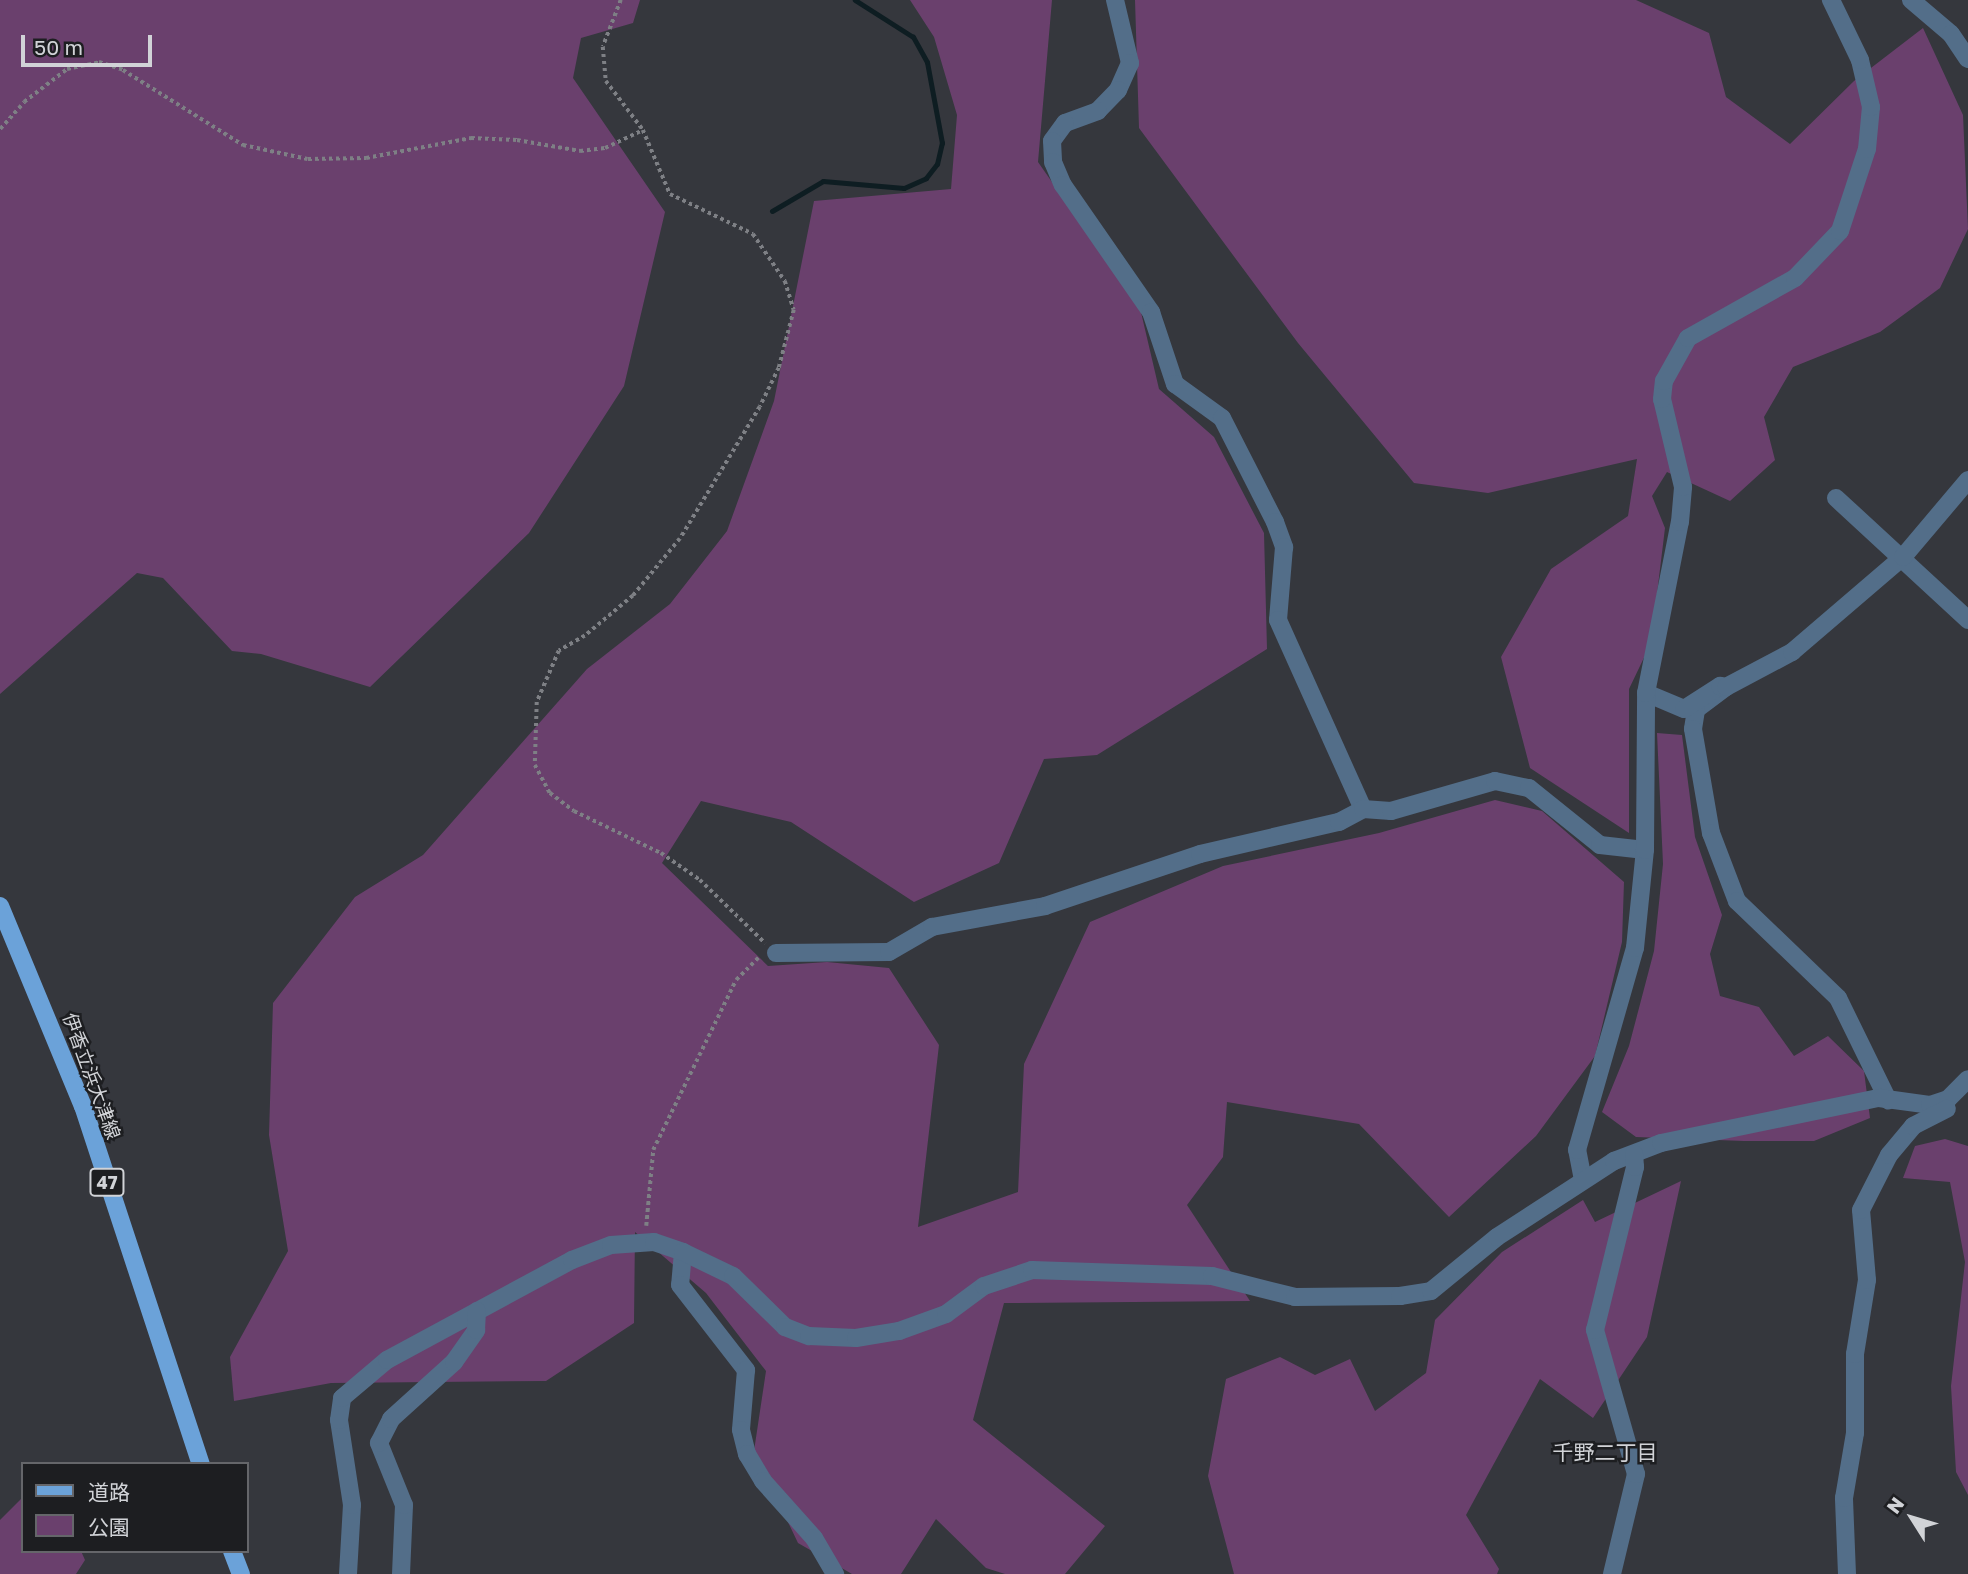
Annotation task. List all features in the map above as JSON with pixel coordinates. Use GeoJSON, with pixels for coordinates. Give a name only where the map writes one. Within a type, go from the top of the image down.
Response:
{"type":"FeatureCollection","features":[{"type":"Feature","properties":{"kind":"main road","name":"伊香立浜大津線"},"geometry":{"type":"LineString","coordinates":[[0,906],[83,1106],[200,1462]]}},
{"type":"Feature","properties":{"kind":"main road"},"geometry":{"type":"LineString","coordinates":[[233,1553],[241,1574]]}},
{"type":"Feature","properties":{"kind":"street"},"geometry":{"type":"LineString","coordinates":[[1115,0],[1130,63],[1118,90],[1098,111],[1065,123],[1052,141],[1054,162],[1063,185],[1151,312],[1175,384],[1222,418],[1275,522],[1284,547],[1278,620],[1363,809]]}},
{"type":"Feature","properties":{"kind":"street"},"geometry":{"type":"LineString","coordinates":[[1583,1180],[1577,1150],[1635,948],[1645,850],[1646,693],[1680,522],[1683,487],[1662,399],[1668,369],[1688,338],[1795,278],[1816,260],[1840,231],[1867,149],[1871,107],[1860,60],[1831,0]]}},
{"type":"Feature","properties":{"kind":"street"},"geometry":{"type":"LineString","coordinates":[[1911,0],[1951,34],[1968,58]]}},
{"type":"Feature","properties":{"kind":"street"},"geometry":{"type":"LineString","coordinates":[[1888,1100],[1838,998],[1737,901],[1711,833],[1693,729],[1696,710],[1726,687],[1792,652],[1903,557],[1968,480]]}},
{"type":"Feature","properties":{"kind":"street"},"geometry":{"type":"LineString","coordinates":[[1836,498],[1903,557],[1968,620]]}},
{"type":"Feature","properties":{"kind":"street"},"geometry":{"type":"LineString","coordinates":[[1646,693],[1685,709],[1720,686],[1726,687]]}},
{"type":"Feature","properties":{"kind":"street"},"geometry":{"type":"LineString","coordinates":[[776,953],[889,952],[932,927],[1045,906],[1200,854],[1339,822],[1363,809],[1391,811],[1495,780],[1530,788],[1600,845],[1645,850]]}},
{"type":"Feature","properties":{"kind":"street"},"geometry":{"type":"LineString","coordinates":[[348,1574],[352,1505],[339,1420],[342,1398],[387,1360],[572,1260],[611,1245],[645,1243],[683,1252],[733,1276],[785,1327],[809,1336],[856,1338],[900,1331],[946,1314],[984,1286],[1032,1270],[1212,1276],[1296,1297],[1400,1296],[1431,1291],[1497,1237],[1583,1180],[1661,1143],[1879,1098],[1930,1105],[1967,1083]]}},
{"type":"Feature","properties":{"kind":"street"},"geometry":{"type":"LineString","coordinates":[[1847,1574],[1844,1498],[1855,1433],[1854,1354],[1867,1280],[1861,1210],[1889,1155],[1913,1126],[1951,1108],[1967,1095],[1967,1083]]}},
{"type":"Feature","properties":{"kind":"street"},"geometry":{"type":"LineString","coordinates":[[1612,1574],[1636,1474],[1595,1330],[1635,1167],[1634,1154]]}},
{"type":"Feature","properties":{"kind":"street"},"geometry":{"type":"LineString","coordinates":[[683,1252],[680,1285],[746,1370],[741,1430],[747,1454],[764,1481],[814,1538],[835,1574]]}},
{"type":"Feature","properties":{"kind":"street"},"geometry":{"type":"LineString","coordinates":[[401,1574],[404,1505],[379,1443],[391,1419],[454,1362],[476,1330],[477,1311]]}},
{"type":"Feature","properties":{"kind":"path"},"geometry":{"type":"LineString","coordinates":[[621,0],[603,47],[606,81],[643,130],[670,194],[752,234],[771,256],[794,310],[790,333],[760,407],[680,539],[633,596],[585,636],[559,651],[537,702],[535,765],[550,793],[574,811],[662,853],[691,873],[776,953]]}},
{"type":"Feature","properties":{"kind":"path"},"geometry":{"type":"LineString","coordinates":[[0,129],[24,102],[67,69],[99,62],[123,69],[243,145],[308,159],[366,158],[471,138],[517,140],[580,151],[605,148],[643,130]]}},
{"type":"Feature","properties":{"kind":"path"},"geometry":{"type":"LineString","coordinates":[[645,1243],[653,1150],[736,980],[759,956],[776,953]]}},
{"type":"Feature","properties":{"kind":"green space"},"geometry":{"type":"Polygon","coordinates":[[[0,0],[640,0],[633,23],[581,38],[573,78],[665,212],[624,386],[529,533],[370,687],[261,654],[232,651],[163,578],[137,573],[0,694],[0,0]]]}},
{"type":"Feature","properties":{"kind":"green space"},"geometry":{"type":"Polygon","coordinates":[[[910,0],[1052,0],[1038,162],[1140,308],[1159,389],[1214,437],[1264,533],[1267,649],[1097,755],[1044,759],[999,863],[914,902],[791,822],[701,801],[662,863],[768,966],[827,962],[889,968],[939,1045],[918,1227],[1018,1192],[1024,1064],[1090,922],[1223,866],[1379,833],[1495,800],[1542,811],[1624,882],[1622,942],[1595,1056],[1536,1136],[1449,1217],[1359,1124],[1227,1102],[1223,1157],[1187,1205],[1250,1301],[1004,1303],[973,1420],[1105,1526],[1065,1574],[1005,1574],[986,1568],[936,1519],[901,1574],[852,1574],[798,1543],[754,1451],[766,1371],[706,1293],[635,1232],[634,1323],[546,1381],[331,1383],[234,1401],[230,1357],[288,1251],[269,1135],[273,1003],[355,897],[423,855],[587,669],[670,604],[727,531],[774,401],[814,201],[951,189],[957,115],[934,37],[910,0]]]}},
{"type":"Feature","properties":{"kind":"green space"},"geometry":{"type":"Polygon","coordinates":[[[1135,0],[1636,0],[1709,33],[1726,97],[1790,144],[1854,81],[1923,28],[1963,115],[1968,229],[1940,288],[1880,332],[1793,367],[1764,417],[1775,460],[1730,501],[1667,472],[1652,496],[1665,528],[1651,643],[1629,689],[1629,833],[1530,768],[1501,657],[1551,569],[1628,516],[1637,459],[1488,493],[1414,483],[1298,343],[1139,128],[1135,0]]]}},
{"type":"Feature","properties":{"kind":"green space"},"geometry":{"type":"Polygon","coordinates":[[[1657,733],[1682,735],[1695,837],[1722,915],[1710,954],[1720,996],[1759,1007],[1794,1056],[1828,1036],[1864,1071],[1870,1118],[1814,1141],[1744,1141],[1636,1137],[1602,1112],[1629,1046],[1654,951],[1663,864],[1657,733]]]}},
{"type":"Feature","properties":{"kind":"green space"},"geometry":{"type":"Polygon","coordinates":[[[1945,1139],[1968,1146],[1968,1495],[1956,1472],[1951,1386],[1965,1262],[1950,1182],[1903,1178],[1915,1146],[1945,1139]]]}},
{"type":"Feature","properties":{"kind":"green space"},"geometry":{"type":"Polygon","coordinates":[[[1681,1181],[1647,1337],[1593,1418],[1540,1379],[1466,1515],[1499,1569],[1497,1574],[1234,1574],[1208,1476],[1226,1379],[1280,1357],[1315,1375],[1350,1359],[1375,1411],[1426,1373],[1435,1320],[1502,1252],[1583,1200],[1595,1222],[1681,1181]]]}},
{"type":"Feature","properties":{"kind":"green space"},"geometry":{"type":"Polygon","coordinates":[[[21,1499],[21,1553],[82,1553],[85,1560],[76,1574],[0,1574],[0,1520],[21,1499]]]}},
{"type":"Feature","properties":{"kind":"waterway"},"geometry":{"type":"LineString","coordinates":[[772,211],[823,181],[904,188],[926,178],[937,164],[942,143],[927,62],[913,37],[855,0]]}},
{"type":"Feature","properties":{"kind":"district","name":"千野二丁目"},"geometry":{"type":"Point","coordinates":[1605,1452]}}]}
